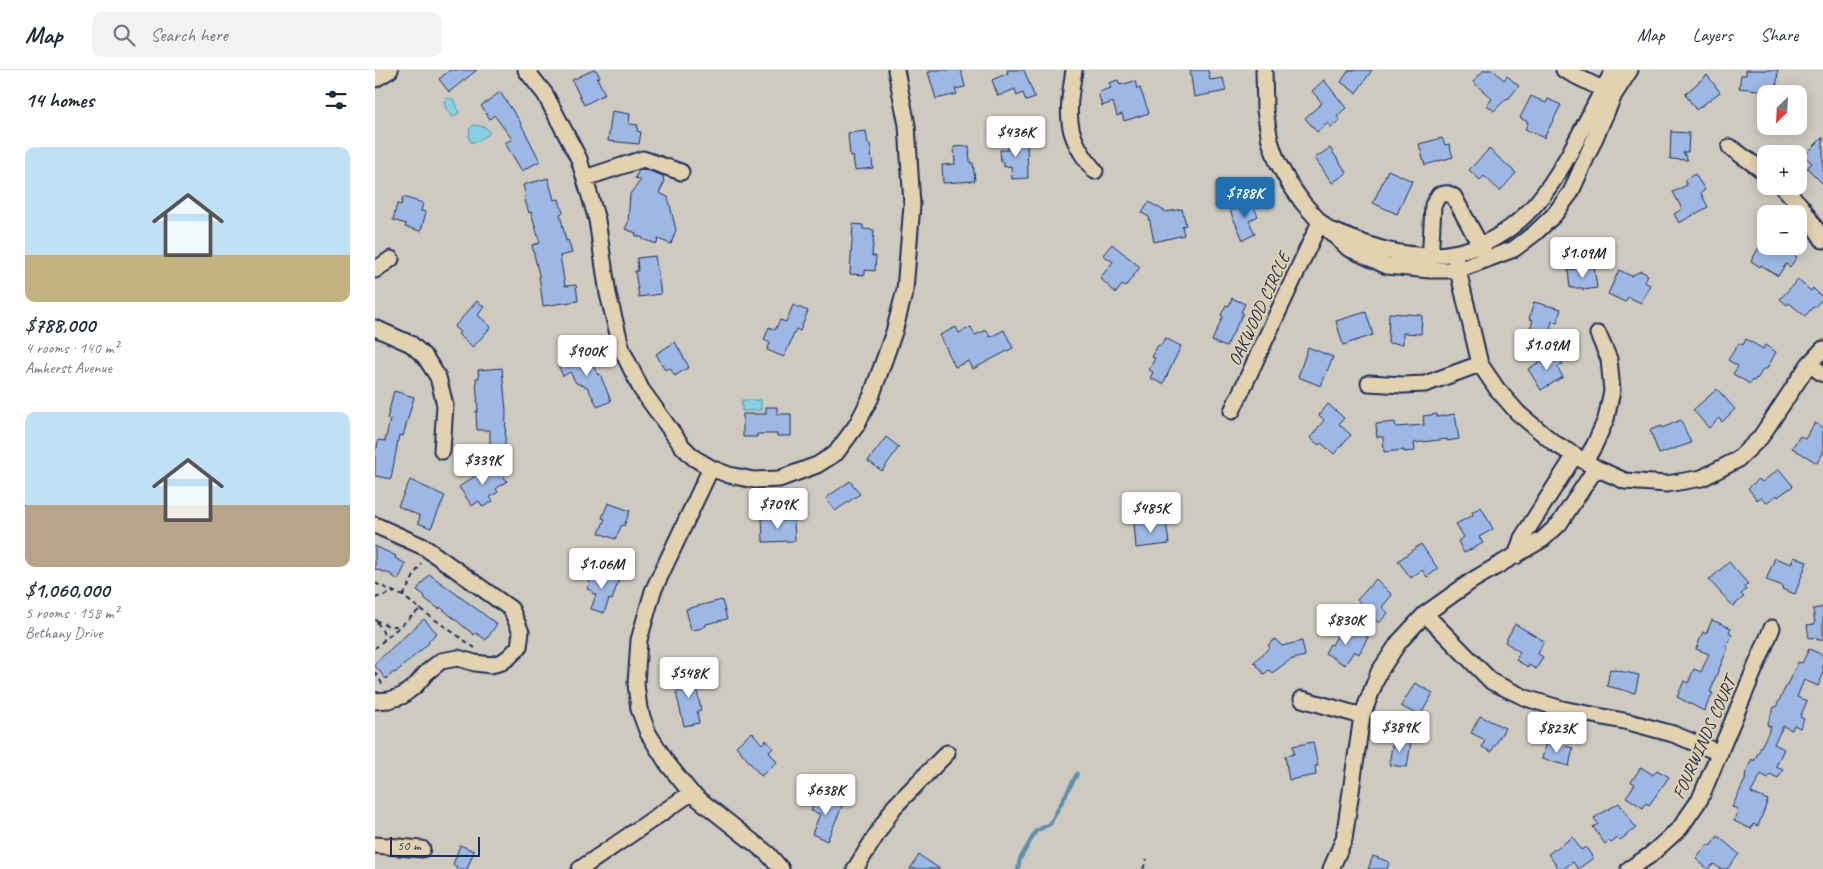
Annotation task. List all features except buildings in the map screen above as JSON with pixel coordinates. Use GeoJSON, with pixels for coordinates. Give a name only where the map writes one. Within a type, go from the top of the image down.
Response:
{"type":"FeatureCollection","features":[{"type":"Feature","properties":{"kind":"street"},"geometry":{"type":"LineString","coordinates":[[375,79],[390,70]]}},
{"type":"Feature","properties":{"kind":"street"},"geometry":{"type":"LineString","coordinates":[[526,70],[545,94],[579,160],[597,220],[608,294],[622,350],[641,389],[682,446],[694,458],[711,468],[729,475],[754,480],[779,479],[817,465],[836,452],[856,426],[871,397],[894,332],[905,290],[912,205],[907,125],[896,70]]}},
{"type":"Feature","properties":{"kind":"street"},"geometry":{"type":"LineString","coordinates":[[1074,70],[1068,110],[1073,135],[1082,156],[1095,171]]}},
{"type":"Feature","properties":{"kind":"street"},"geometry":{"type":"LineString","coordinates":[[1264,70],[1265,110],[1270,141],[1277,161],[1289,184],[1324,226],[1348,248],[1387,266],[1429,270],[1458,270],[1514,249],[1554,215],[1571,192],[1582,170],[1614,70]]}},
{"type":"Feature","properties":{"kind":"street"},"geometry":{"type":"LineString","coordinates":[[1564,70],[1608,92]]}},
{"type":"Feature","properties":{"kind":"street"},"geometry":{"type":"LineString","coordinates":[[1324,226],[1389,251],[1414,255],[1454,252],[1481,245],[1497,238],[1530,212],[1542,197],[1608,92],[1629,70]]}},
{"type":"Feature","properties":{"kind":"street"},"geometry":{"type":"LineString","coordinates":[[1730,147],[1757,166]]}},
{"type":"Feature","properties":{"kind":"street"},"geometry":{"type":"LineString","coordinates":[[585,178],[643,159],[681,172]]}},
{"type":"Feature","properties":{"kind":"street"},"geometry":{"type":"LineString","coordinates":[[1429,270],[1433,205],[1439,195],[1444,193],[1450,194],[1454,198],[1488,260]]}},
{"type":"Feature","properties":{"kind":"street"},"geometry":{"type":"LineString","coordinates":[[1791,195],[1801,206],[1823,240]]}},
{"type":"Feature","properties":{"kind":"street","name":"OAKWOOD CIRCLE"},"geometry":{"type":"LineString","coordinates":[[1232,411],[1324,226]]}},
{"type":"Feature","properties":{"kind":"street"},"geometry":{"type":"LineString","coordinates":[[1454,252],[1480,364],[1497,389],[1518,413],[1554,443],[1625,481],[1667,484],[1702,478],[1737,460],[1760,438],[1809,364],[1823,350]]}},
{"type":"Feature","properties":{"kind":"street"},"geometry":{"type":"LineString","coordinates":[[375,270],[391,259]]}},
{"type":"Feature","properties":{"kind":"street"},"geometry":{"type":"LineString","coordinates":[[375,328],[411,344],[425,356],[438,377],[445,405],[442,451]]}},
{"type":"Feature","properties":{"kind":"street"},"geometry":{"type":"LineString","coordinates":[[1516,556],[1522,538],[1585,461],[1606,419],[1612,391],[1609,359],[1598,334]]}},
{"type":"Feature","properties":{"kind":"street"},"geometry":{"type":"LineString","coordinates":[[1369,382],[1403,385],[1425,384],[1480,364]]}},
{"type":"Feature","properties":{"kind":"street"},"geometry":{"type":"LineString","coordinates":[[1809,364],[1823,374]]}},
{"type":"Feature","properties":{"kind":"street"},"geometry":{"type":"LineString","coordinates":[[1331,869],[1344,838],[1362,716],[1379,672],[1399,642],[1425,614],[1473,580],[1543,539],[1559,524],[1585,461]]}},
{"type":"Feature","properties":{"kind":"street"},"geometry":{"type":"LineString","coordinates":[[711,468],[653,591],[639,640],[636,675],[639,710],[648,733],[667,763],[691,793],[768,854],[781,869]]}},
{"type":"Feature","properties":{"kind":"street"},"geometry":{"type":"LineString","coordinates":[[375,525],[428,550],[511,609],[521,632],[519,647],[509,658],[502,662],[491,665],[457,658],[441,661],[402,696],[389,700],[375,701]]}},
{"type":"Feature","properties":{"kind":"street"},"geometry":{"type":"LineString","coordinates":[[1425,614],[1492,682],[1500,686],[1526,698],[1553,706],[1629,722],[1673,734],[1720,753]]}},
{"type":"Feature","properties":{"kind":"street","name":"FOURWINDS COURT"},"geometry":{"type":"LineString","coordinates":[[1629,869],[1649,856],[1680,828],[1700,799],[1772,628]]}},
{"type":"Feature","properties":{"kind":"street"},"geometry":{"type":"LineString","coordinates":[[1302,699],[1362,716]]}},
{"type":"Feature","properties":{"kind":"street"},"geometry":{"type":"LineString","coordinates":[[855,869],[894,807],[947,753]]}},
{"type":"Feature","properties":{"kind":"street"},"geometry":{"type":"LineString","coordinates":[[580,869],[691,793]]}},
{"type":"Feature","properties":{"kind":"street"},"geometry":{"type":"LineString","coordinates":[[375,845],[422,849]]}},
{"type":"Feature","properties":{"kind":"path"},"geometry":{"type":"LineString","coordinates":[[403,596],[428,550]]}},
{"type":"Feature","properties":{"kind":"path"},"geometry":{"type":"LineString","coordinates":[[375,583],[403,596],[469,645],[481,650]]}},
{"type":"Feature","properties":{"kind":"path"},"geometry":{"type":"LineString","coordinates":[[375,598],[395,592]]}},
{"type":"Feature","properties":{"kind":"path"},"geometry":{"type":"LineString","coordinates":[[375,648],[420,609]]}},
{"type":"Feature","properties":{"kind":"path"},"geometry":{"type":"LineString","coordinates":[[376,621],[389,626],[400,626]]}},
{"type":"Feature","properties":{"kind":"path"},"geometry":{"type":"LineString","coordinates":[[376,621],[383,632],[384,640]]}},
{"type":"Feature","properties":{"kind":"path"},"geometry":{"type":"LineString","coordinates":[[1143,869],[1147,859]]}},
{"type":"Feature","properties":{"kind":"water"},"geometry":{"type":"Polygon","coordinates":[[[448,98],[453,99],[459,113],[453,117],[446,109],[444,101],[448,98]]]}},
{"type":"Feature","properties":{"kind":"water"},"geometry":{"type":"Polygon","coordinates":[[[473,125],[485,127],[489,134],[476,142],[471,142],[469,138],[470,128],[473,125]]]}},
{"type":"Feature","properties":{"kind":"water"},"geometry":{"type":"Polygon","coordinates":[[[742,400],[761,400],[761,410],[742,411],[742,400]]]}},
{"type":"Feature","properties":{"kind":"waterway"},"geometry":{"type":"LineString","coordinates":[[1018,869],[1020,859],[1036,831],[1050,824],[1077,774]]}}]}
